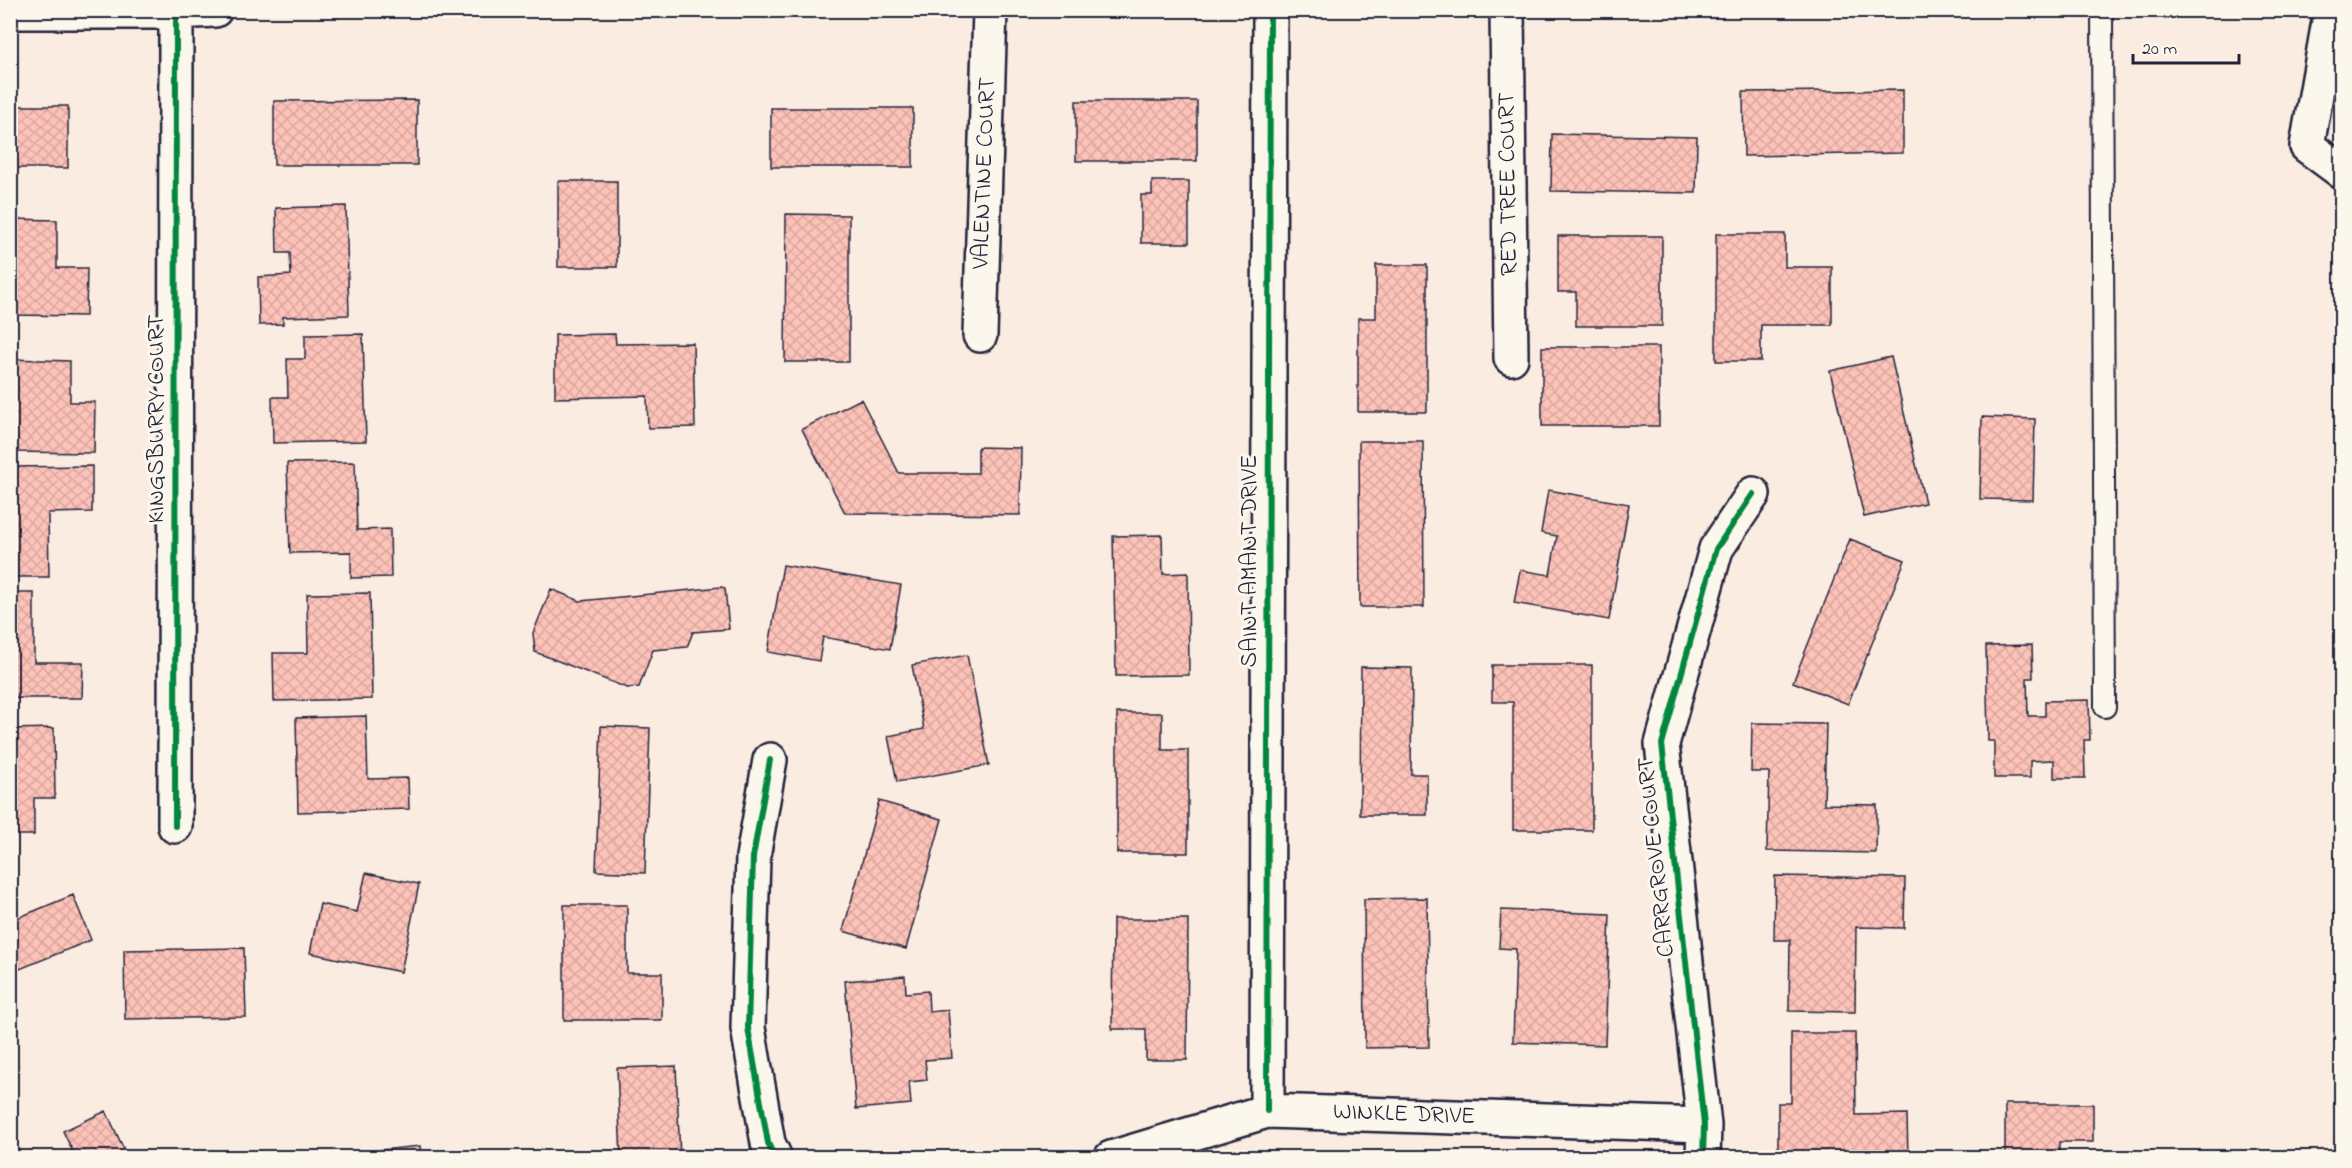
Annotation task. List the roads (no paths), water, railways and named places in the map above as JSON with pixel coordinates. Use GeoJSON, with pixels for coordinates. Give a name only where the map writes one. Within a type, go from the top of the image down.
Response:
{"type":"FeatureCollection","features":[{"type":"Feature","properties":{"kind":"street"},"geometry":{"type":"LineString","coordinates":[[10,12],[215,10]]}},
{"type":"Feature","properties":{"kind":"street","name":"VALENTINE COURT"},"geometry":{"type":"LineString","coordinates":[[980,335],[990,10]]}},
{"type":"Feature","properties":{"kind":"street","name":"SAINT AMANT DRIVE"},"geometry":{"type":"LineString","coordinates":[[1267,1111],[1270,10]]}},
{"type":"Feature","properties":{"kind":"street","name":"RED TREE COURT"},"geometry":{"type":"LineString","coordinates":[[1507,10],[1511,358]]}},
{"type":"Feature","properties":{"kind":"street"},"geometry":{"type":"LineString","coordinates":[[2331,10],[2307,146],[2342,172]]}},
{"type":"Feature","properties":{"kind":"street","name":"KINGSBURRY COURT"},"geometry":{"type":"LineString","coordinates":[[175,826],[176,12]]}},
{"type":"Feature","properties":{"kind":"street","name":"CARRGROVE COURT"},"geometry":{"type":"LineString","coordinates":[[1703,1158],[1704,1125],[1662,744],[1716,549],[1753,494]]}},
{"type":"Feature","properties":{"kind":"street"},"geometry":{"type":"LineString","coordinates":[[770,760],[753,857],[748,1028],[768,1143],[775,1158]]}},
{"type":"Feature","properties":{"kind":"street","name":"WINKLE DRIVE"},"geometry":{"type":"LineString","coordinates":[[1111,1158],[1267,1111],[1704,1125]]}},
{"type":"Feature","properties":{"kind":"lane"},"geometry":{"type":"LineString","coordinates":[[2102,10],[2105,707]]}}]}
